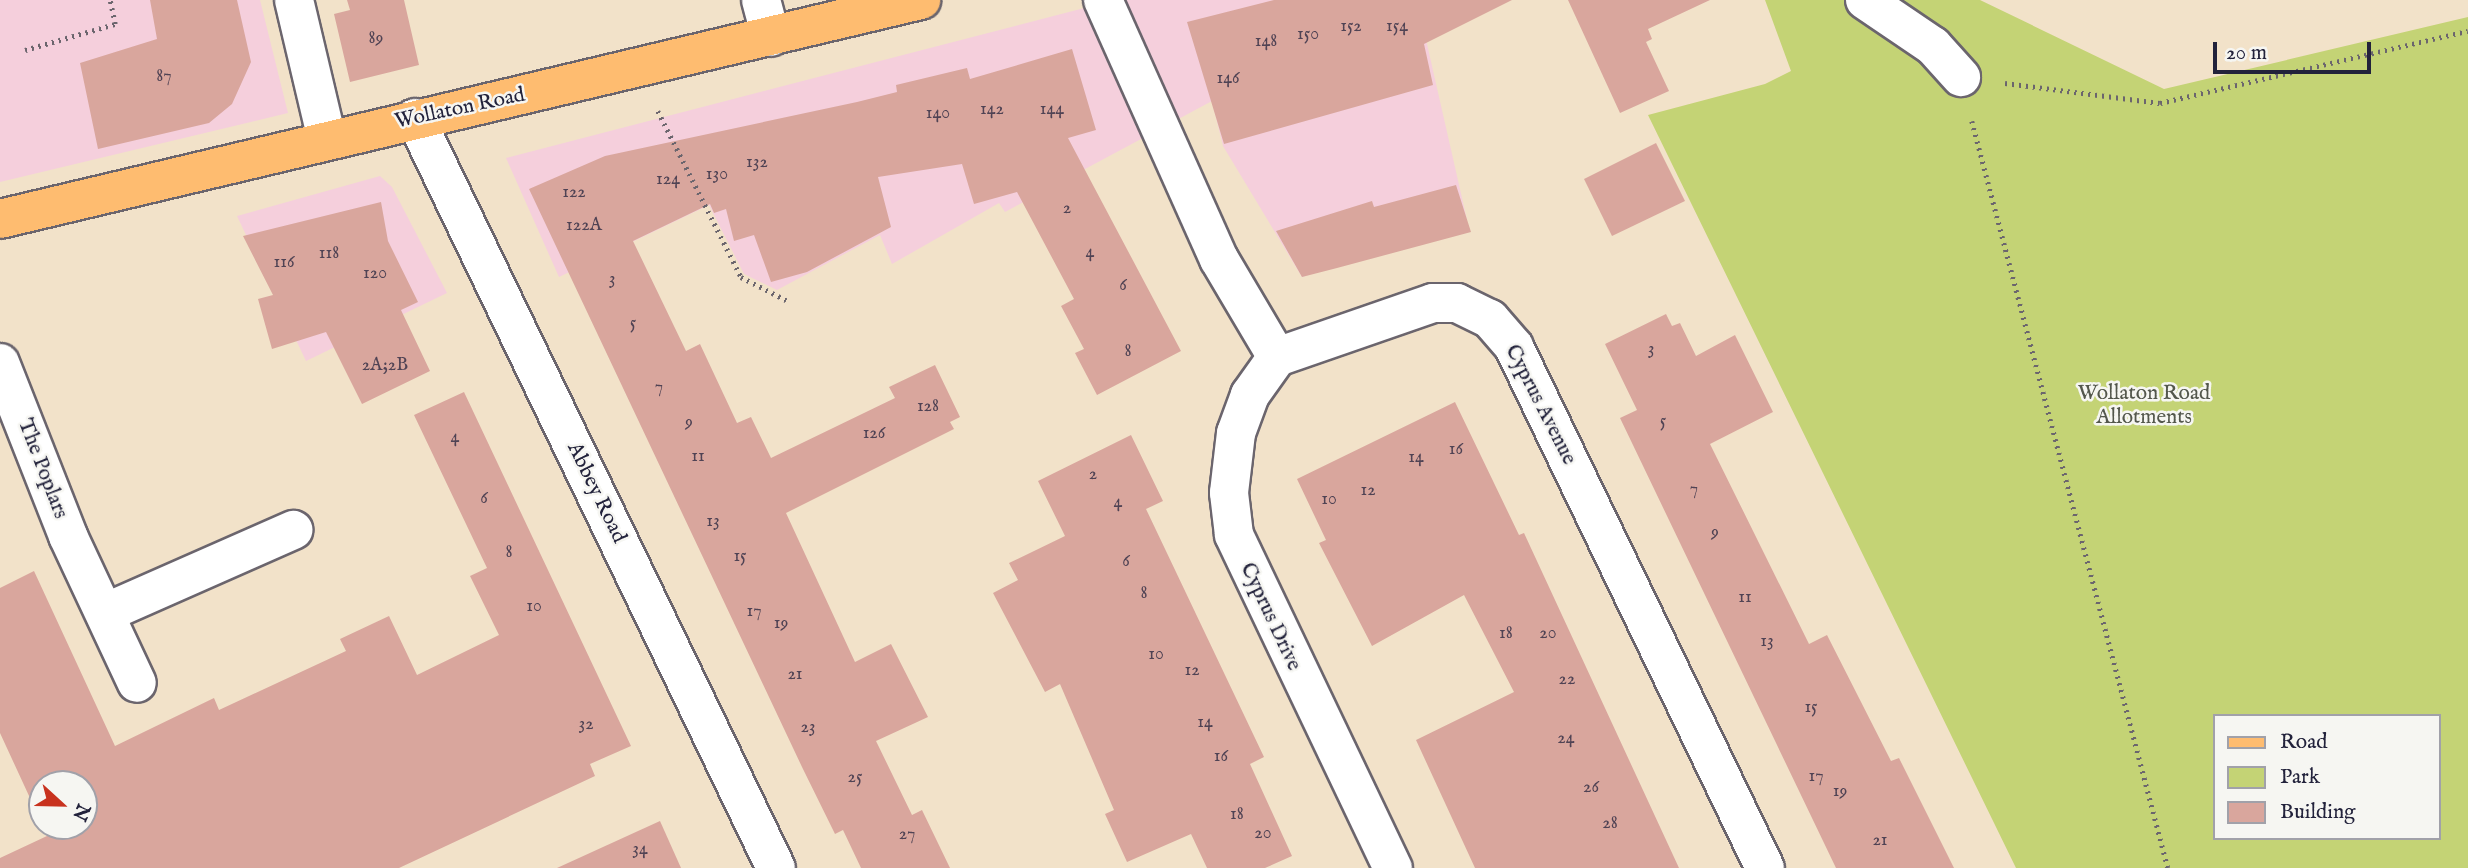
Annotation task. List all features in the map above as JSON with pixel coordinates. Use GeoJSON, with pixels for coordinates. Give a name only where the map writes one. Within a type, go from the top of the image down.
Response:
{"type":"FeatureCollection","features":[{"type":"Feature","properties":{"kind":"main road","name":"Wollaton Road"},"geometry":{"type":"LineString","coordinates":[[0,219],[415,118],[637,69],[921,0]]}},
{"type":"Feature","properties":{"kind":"street"},"geometry":{"type":"LineString","coordinates":[[295,0],[327,140]]}},
{"type":"Feature","properties":{"kind":"street"},"geometry":{"type":"LineString","coordinates":[[761,0],[771,37]]}},
{"type":"Feature","properties":{"kind":"street"},"geometry":{"type":"LineString","coordinates":[[1103,0],[1214,248],[1277,357]]}},
{"type":"Feature","properties":{"kind":"street"},"geometry":{"type":"LineString","coordinates":[[1865,0],[1933,46],[1961,77]]}},
{"type":"Feature","properties":{"kind":"street","name":"Abbey Road"},"geometry":{"type":"LineString","coordinates":[[415,118],[776,868]]}},
{"type":"Feature","properties":{"kind":"street","name":"Cyprus Avenue"},"geometry":{"type":"LineString","coordinates":[[1277,357],[1433,303],[1457,303],[1490,319],[1514,347],[1765,868]]}},
{"type":"Feature","properties":{"kind":"street","name":"Cyprus Drive"},"geometry":{"type":"LineString","coordinates":[[1277,357],[1250,395],[1237,433],[1229,493],[1234,535],[1392,868]]}},
{"type":"Feature","properties":{"kind":"street","name":"The Poplars"},"geometry":{"type":"LineString","coordinates":[[0,363],[68,536],[137,683]]}},
{"type":"Feature","properties":{"kind":"street"},"geometry":{"type":"LineString","coordinates":[[104,613],[293,530]]}},
{"type":"Feature","properties":{"kind":"path"},"geometry":{"type":"LineString","coordinates":[[25,50],[116,24],[110,0]]}},
{"type":"Feature","properties":{"kind":"path"},"geometry":{"type":"LineString","coordinates":[[2168,868],[1961,77],[2160,103],[2468,31]]}},
{"type":"Feature","properties":{"kind":"path"},"geometry":{"type":"LineString","coordinates":[[637,69],[741,277],[786,300]]}},
{"type":"Feature","properties":{"kind":"shaded area"},"geometry":{"type":"Polygon","coordinates":[[[0,0],[260,0],[288,113],[0,182],[0,0]]]}},
{"type":"Feature","properties":{"kind":"shaded area"},"geometry":{"type":"Polygon","coordinates":[[[1115,0],[1417,0],[1467,220],[1302,277],[1223,146],[1212,101],[1005,212],[999,203],[892,264],[880,235],[777,290],[744,274],[709,205],[559,277],[506,158],[1115,0]]]}},
{"type":"Feature","properties":{"kind":"shaded area"},"geometry":{"type":"Polygon","coordinates":[[[380,176],[392,187],[447,293],[306,361],[237,216],[380,176]]]}},
{"type":"Feature","properties":{"kind":"green space","name":"Wollaton Road Allotments"},"geometry":{"type":"Polygon","coordinates":[[[1765,0],[1980,0],[2164,89],[2468,17],[2468,868],[2016,868],[1648,115],[1765,84],[1791,71],[1765,0]]]}},
{"type":"Feature","properties":{"kind":"building"},"geometry":{"type":"Polygon","coordinates":[[[150,0],[237,0],[251,62],[232,104],[209,123],[98,149],[80,63],[157,39],[150,0]]]}},
{"type":"Feature","properties":{"kind":"building"},"geometry":{"type":"Polygon","coordinates":[[[347,0],[404,0],[419,65],[350,82],[334,14],[350,10],[347,0]]]}},
{"type":"Feature","properties":{"kind":"building"},"geometry":{"type":"Polygon","coordinates":[[[1274,0],[1512,0],[1424,44],[1433,85],[1224,144],[1187,22],[1274,0]]]}},
{"type":"Feature","properties":{"kind":"building"},"geometry":{"type":"Polygon","coordinates":[[[1568,0],[1710,0],[1648,29],[1652,39],[1646,42],[1669,91],[1620,113],[1568,0]]]}},
{"type":"Feature","properties":{"kind":"building"},"geometry":{"type":"Polygon","coordinates":[[[1072,49],[1096,130],[1068,138],[1181,351],[1097,395],[1075,353],[1084,349],[1061,306],[1074,299],[1017,192],[974,204],[962,164],[878,177],[891,227],[807,272],[771,282],[754,235],[734,241],[726,209],[714,213],[710,204],[633,241],[686,351],[700,344],[737,423],[751,417],[771,458],[895,398],[889,387],[935,365],[960,417],[950,422],[954,429],[786,513],[855,662],[891,644],[928,717],[876,741],[912,815],[922,810],[950,868],[861,868],[843,830],[835,834],[802,767],[529,189],[605,156],[857,102],[897,92],[896,85],[967,68],[970,79],[1072,49]]]}},
{"type":"Feature","properties":{"kind":"building"},"geometry":{"type":"Polygon","coordinates":[[[1656,143],[1685,201],[1612,236],[1584,179],[1656,143]]]}},
{"type":"Feature","properties":{"kind":"building"},"geometry":{"type":"Polygon","coordinates":[[[1456,185],[1471,232],[1302,277],[1276,231],[1372,201],[1374,207],[1456,185]]]}},
{"type":"Feature","properties":{"kind":"building"},"geometry":{"type":"Polygon","coordinates":[[[381,202],[388,241],[418,302],[401,310],[430,371],[362,404],[326,332],[272,349],[258,299],[273,295],[243,236],[381,202]]]}},
{"type":"Feature","properties":{"kind":"building"},"geometry":{"type":"Polygon","coordinates":[[[1666,314],[1672,326],[1680,323],[1696,356],[1735,335],[1773,412],[1710,444],[1809,644],[1827,635],[1891,761],[1899,758],[1954,868],[1836,868],[1620,418],[1637,410],[1605,344],[1666,314]]]}},
{"type":"Feature","properties":{"kind":"building"},"geometry":{"type":"Polygon","coordinates":[[[464,392],[631,746],[590,764],[595,776],[399,868],[0,868],[0,858],[38,840],[98,840],[98,770],[28,770],[28,794],[0,733],[0,588],[34,571],[115,746],[214,698],[219,710],[346,651],[340,639],[389,616],[417,675],[499,635],[470,576],[487,568],[414,415],[464,392]]]}},
{"type":"Feature","properties":{"kind":"building"},"geometry":{"type":"Polygon","coordinates":[[[1455,402],[1519,535],[1524,533],[1679,868],[1475,868],[1416,740],[1514,692],[1464,595],[1372,646],[1319,543],[1326,540],[1297,479],[1455,402]]]}},
{"type":"Feature","properties":{"kind":"building"},"geometry":{"type":"Polygon","coordinates":[[[1131,435],[1163,501],[1146,509],[1264,757],[1250,764],[1292,856],[1265,868],[1207,868],[1191,834],[1127,862],[1105,814],[1114,810],[1060,684],[1045,692],[993,593],[1018,580],[1009,563],[1065,536],[1038,481],[1131,435]]]}},
{"type":"Feature","properties":{"kind":"building"},"geometry":{"type":"Polygon","coordinates":[[[660,821],[681,868],[557,868],[660,821]]]}}]}
